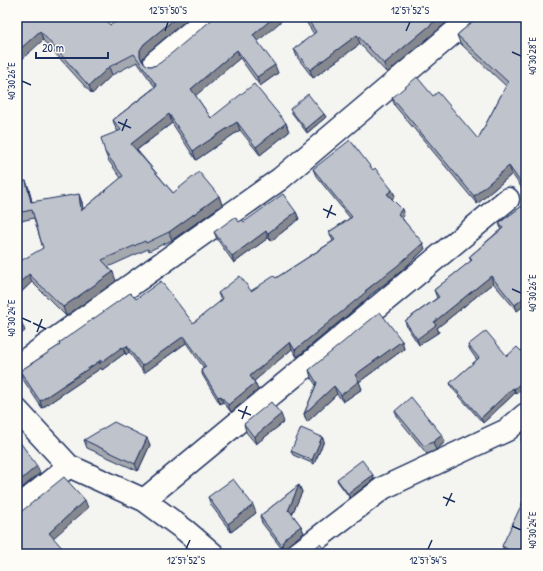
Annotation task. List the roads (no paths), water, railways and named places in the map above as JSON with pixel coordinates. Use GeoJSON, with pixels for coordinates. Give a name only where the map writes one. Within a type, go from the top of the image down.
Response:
{"type":"FeatureCollection","features":[{"type":"Feature","properties":{"kind":"street"},"geometry":{"type":"LineString","coordinates":[[155,62],[209,17]]}},
{"type":"Feature","properties":{"kind":"street"},"geometry":{"type":"LineString","coordinates":[[17,366],[280,180],[472,17]]}},
{"type":"Feature","properties":{"kind":"street"},"geometry":{"type":"LineString","coordinates":[[144,500],[508,199]]}},
{"type":"Feature","properties":{"kind":"street"},"geometry":{"type":"LineString","coordinates":[[17,410],[68,466],[144,500],[186,531],[213,554]]}},
{"type":"Feature","properties":{"kind":"street"},"geometry":{"type":"LineString","coordinates":[[297,554],[383,488],[507,430],[526,414]]}},
{"type":"Feature","properties":{"kind":"street"},"geometry":{"type":"LineString","coordinates":[[17,508],[68,466]]}}]}
